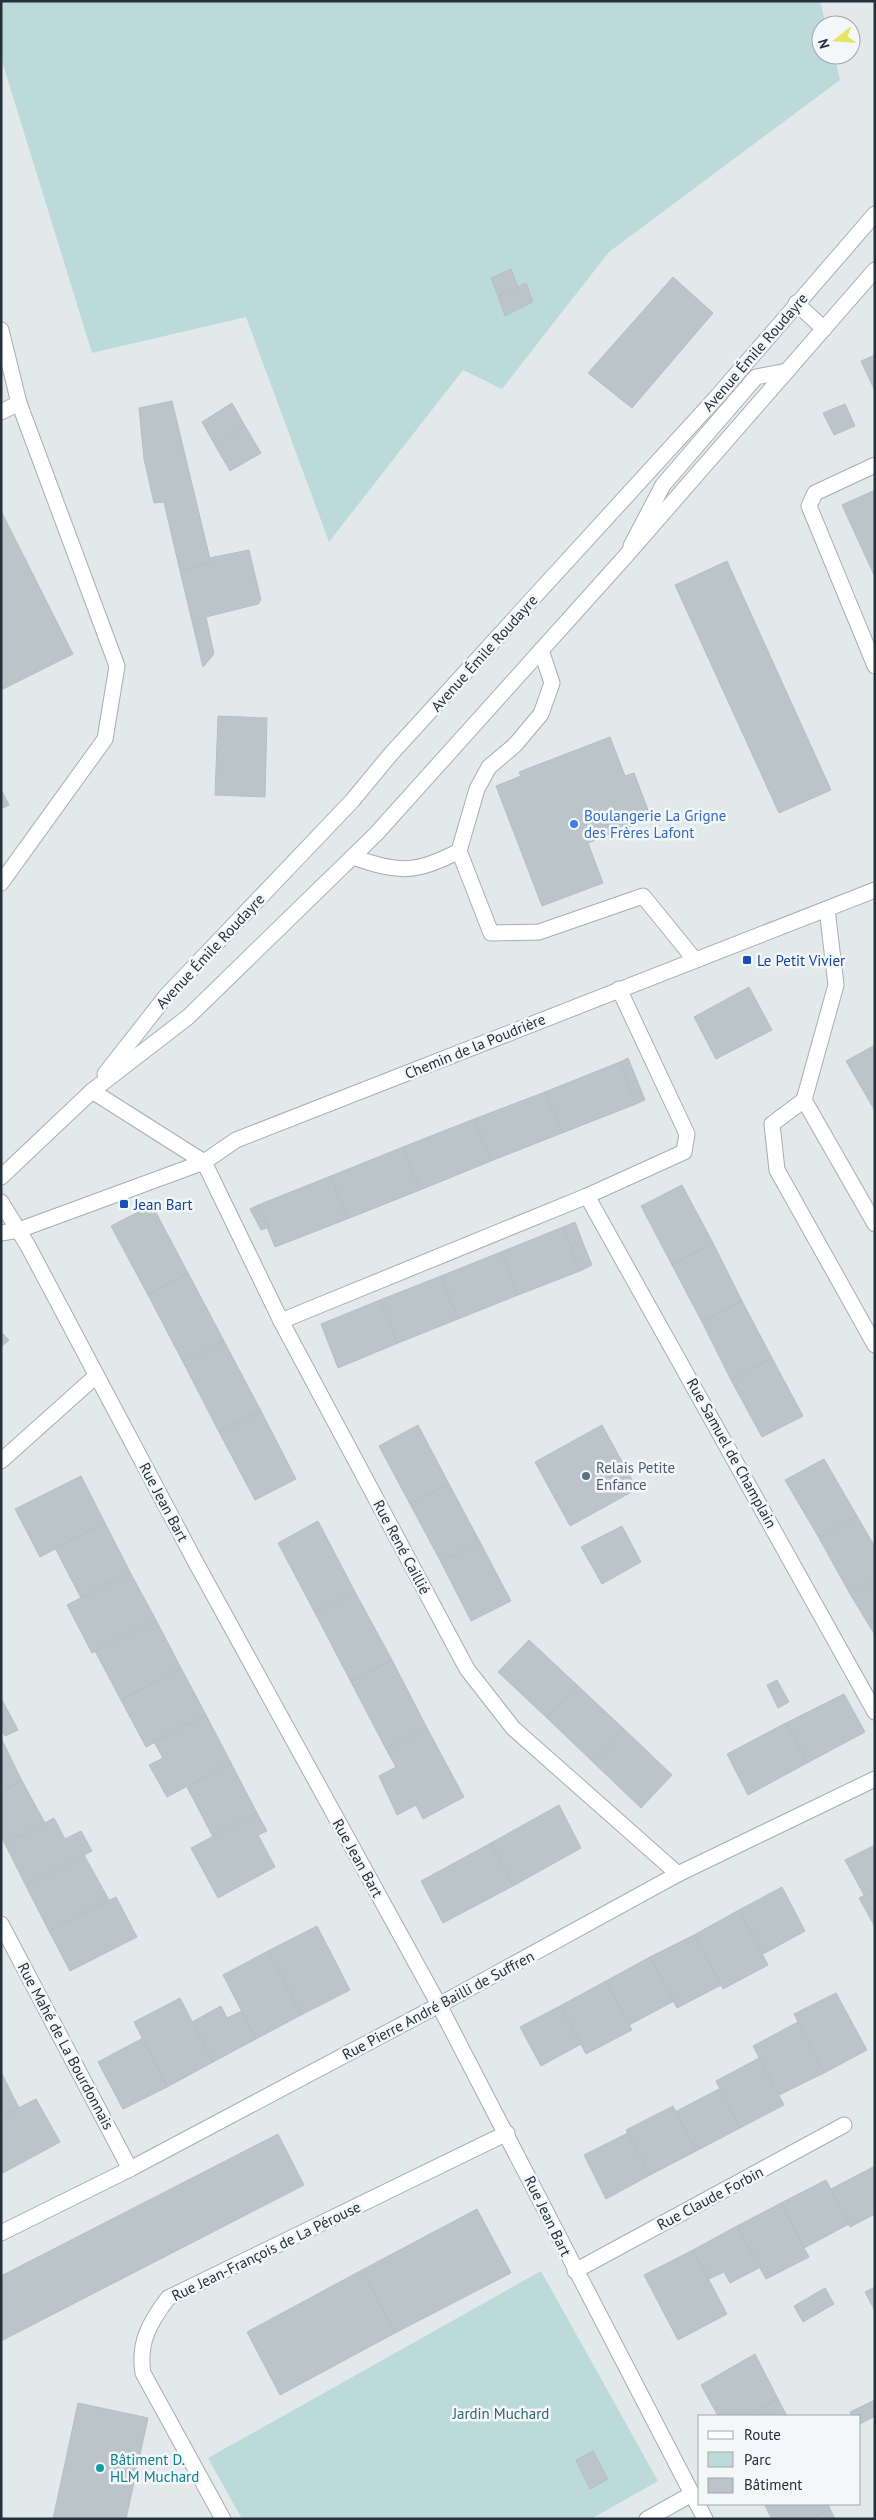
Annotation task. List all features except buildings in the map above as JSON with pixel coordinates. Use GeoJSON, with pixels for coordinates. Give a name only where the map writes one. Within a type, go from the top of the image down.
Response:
{"type":"FeatureCollection","features":[{"type":"Feature","properties":{"kind":"street","name":"Avenue Émile Roudayre"},"geometry":{"type":"LineString","coordinates":[[92,1091],[166,995],[352,801],[390,755],[716,399],[796,303],[875,214]]}},
{"type":"Feature","properties":{"kind":"street","name":"Avenue Émile Roudayre"},"geometry":{"type":"LineString","coordinates":[[2,1174],[92,1091],[188,1017],[376,834],[624,558],[875,270]]}},
{"type":"Feature","properties":{"kind":"street"},"geometry":{"type":"LineString","coordinates":[[796,303],[824,329]]}},
{"type":"Feature","properties":{"kind":"street"},"geometry":{"type":"LineString","coordinates":[[1,330],[19,403],[117,666],[105,739],[1,883]]}},
{"type":"Feature","properties":{"kind":"street"},"geometry":{"type":"LineString","coordinates":[[1,412],[19,403]]}},
{"type":"Feature","properties":{"kind":"street"},"geometry":{"type":"LineString","coordinates":[[875,465],[815,493],[809,506],[875,666]]}},
{"type":"Feature","properties":{"kind":"street"},"geometry":{"type":"LineString","coordinates":[[542,650],[552,683],[541,714],[515,745],[489,768],[478,789],[459,851],[491,933],[539,932],[643,896],[695,960]]}},
{"type":"Feature","properties":{"kind":"street"},"geometry":{"type":"LineString","coordinates":[[353,857],[382,867],[407,870],[434,864],[459,851]]}},
{"type":"Feature","properties":{"kind":"street","name":"Chemin de la Poudrière"},"geometry":{"type":"LineString","coordinates":[[1,1233],[19,1230],[204,1162],[236,1140],[875,890]]}},
{"type":"Feature","properties":{"kind":"street"},"geometry":{"type":"LineString","coordinates":[[827,909],[836,986],[804,1100],[772,1124],[777,1170],[875,1345]]}},
{"type":"Feature","properties":{"kind":"street"},"geometry":{"type":"LineString","coordinates":[[281,1321],[587,1196],[684,1152],[687,1134],[619,989]]}},
{"type":"Feature","properties":{"kind":"street"},"geometry":{"type":"LineString","coordinates":[[92,1091],[204,1162]]}},
{"type":"Feature","properties":{"kind":"street"},"geometry":{"type":"LineString","coordinates":[[804,1100],[875,1224]]}},
{"type":"Feature","properties":{"kind":"street","name":"Rue René Caillié"},"geometry":{"type":"LineString","coordinates":[[204,1162],[281,1321],[467,1669],[512,1728],[678,1874]]}},
{"type":"Feature","properties":{"kind":"street","name":"Rue Samuel de Champlain"},"geometry":{"type":"LineString","coordinates":[[587,1196],[875,1712]]}},
{"type":"Feature","properties":{"kind":"street","name":"Rue Jean Bart"},"geometry":{"type":"LineString","coordinates":[[1,1202],[19,1230],[96,1376],[439,2005],[507,2133],[575,2271],[705,2519]]}},
{"type":"Feature","properties":{"kind":"street"},"geometry":{"type":"LineString","coordinates":[[1,1461],[96,1376]]}},
{"type":"Feature","properties":{"kind":"street","name":"Rue Pierre André Bailli de Suffren"},"geometry":{"type":"LineString","coordinates":[[1,2233],[130,2169],[439,2005],[678,1874],[875,1779]]}},
{"type":"Feature","properties":{"kind":"street","name":"Rue Mahé de La Bourdonnais"},"geometry":{"type":"LineString","coordinates":[[1,1924],[130,2169]]}},
{"type":"Feature","properties":{"kind":"street","name":"Rue Claude Forbin"},"geometry":{"type":"LineString","coordinates":[[575,2271],[844,2125]]}},
{"type":"Feature","properties":{"kind":"street","name":"Rue Jean-François de La Pérouse"},"geometry":{"type":"LineString","coordinates":[[223,2519],[143,2373],[140,2356],[150,2322],[168,2298],[507,2133]]}},
{"type":"Feature","properties":{"kind":"street"},"geometry":{"type":"LineString","coordinates":[[647,2519],[692,2494]]}},
{"type":"Feature","properties":{"kind":"green space"},"geometry":{"type":"Polygon","coordinates":[[[1,1],[820,1],[824,15],[811,15],[811,65],[836,65],[840,80],[609,252],[502,389],[463,370],[329,542],[246,317],[92,353],[1,58],[1,1]]]}},
{"type":"Feature","properties":{"kind":"green space","name":"Jardin Muchard"},"geometry":{"type":"Polygon","coordinates":[[[541,2271],[658,2481],[591,2519],[242,2519],[208,2458],[541,2271]]]}},
{"type":"Feature","properties":{"kind":"place","name":"Boulangerie La Grigne des Frères Lafont"},"geometry":{"type":"Point","coordinates":[574,824]}},
{"type":"Feature","properties":{"kind":"place","name":"Le Petit Vivier"},"geometry":{"type":"Point","coordinates":[747,960]}},
{"type":"Feature","properties":{"kind":"place","name":"Jean Bart"},"geometry":{"type":"Point","coordinates":[124,1204]}},
{"type":"Feature","properties":{"kind":"place","name":"Relais Petite Enfance"},"geometry":{"type":"Point","coordinates":[586,1476]}},
{"type":"Feature","properties":{"kind":"place","name":"Bâtiment D. HLM Muchard"},"geometry":{"type":"Point","coordinates":[100,2468]}}]}
